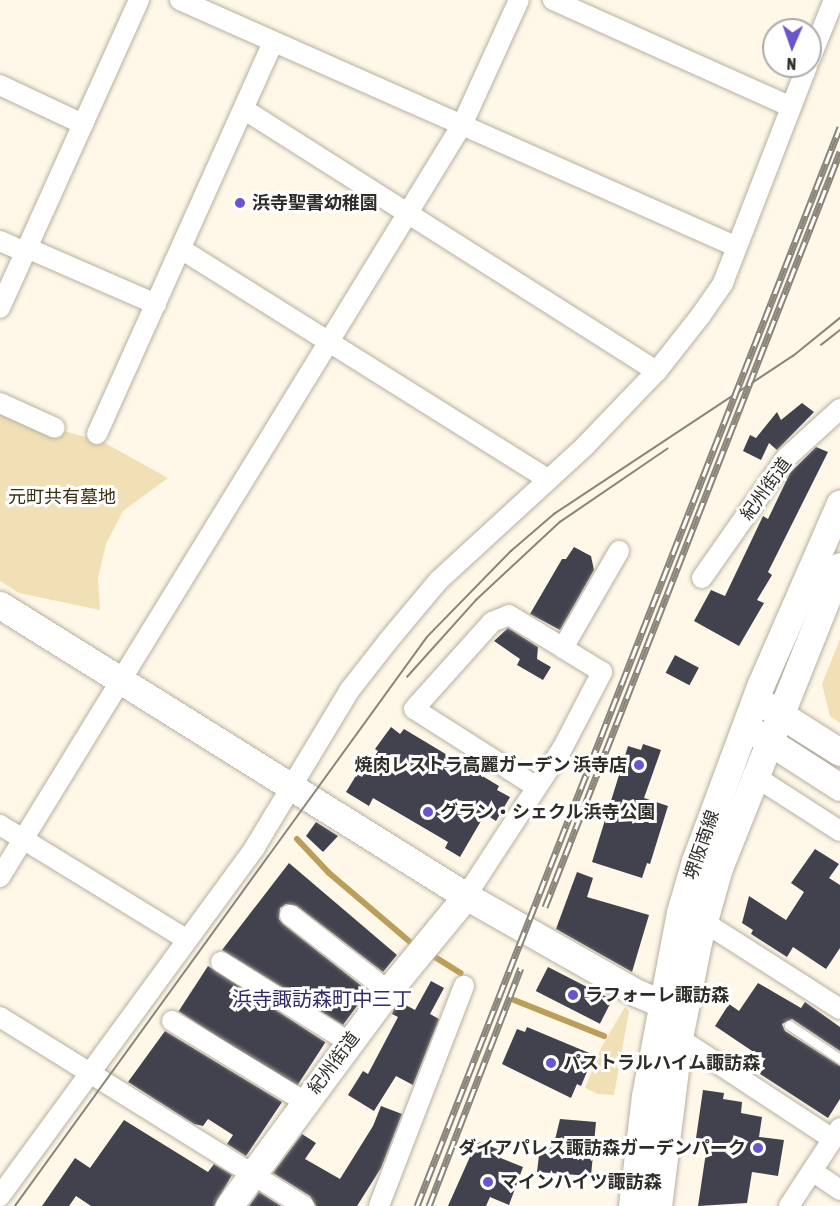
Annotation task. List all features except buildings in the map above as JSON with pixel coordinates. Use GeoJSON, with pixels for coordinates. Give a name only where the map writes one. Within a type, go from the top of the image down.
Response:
{"type":"FeatureCollection","features":[{"type":"Feature","properties":{"kind":"street"},"geometry":{"type":"LineString","coordinates":[[0,308],[139,0]]}},
{"type":"Feature","properties":{"kind":"street"},"geometry":{"type":"LineString","coordinates":[[180,0],[737,247]]}},
{"type":"Feature","properties":{"kind":"street"},"geometry":{"type":"LineString","coordinates":[[0,877],[123,682],[462,125],[519,0]]}},
{"type":"Feature","properties":{"kind":"street"},"geometry":{"type":"LineString","coordinates":[[553,0],[791,107]]}},
{"type":"Feature","properties":{"kind":"street"},"geometry":{"type":"LineString","coordinates":[[822,30],[834,0]]}},
{"type":"Feature","properties":{"kind":"street"},"geometry":{"type":"LineString","coordinates":[[97,434],[245,110],[273,43]]}},
{"type":"Feature","properties":{"kind":"street"},"geometry":{"type":"LineString","coordinates":[[0,1196],[255,847],[350,691],[387,641],[439,580],[548,479],[657,371],[723,283],[802,78]]}},
{"type":"Feature","properties":{"kind":"street"},"geometry":{"type":"LineString","coordinates":[[0,85],[83,124]]}},
{"type":"Feature","properties":{"kind":"street"},"geometry":{"type":"LineString","coordinates":[[245,110],[657,371]]}},
{"type":"Feature","properties":{"kind":"street"},"geometry":{"type":"LineString","coordinates":[[0,241],[156,304]]}},
{"type":"Feature","properties":{"kind":"street"},"geometry":{"type":"LineString","coordinates":[[181,249],[548,479]]}},
{"type":"Feature","properties":{"kind":"street"},"geometry":{"type":"LineString","coordinates":[[0,403],[55,428]]}},
{"type":"Feature","properties":{"kind":"street","name":"紀州街道"},"geometry":{"type":"LineString","coordinates":[[702,578],[786,459],[840,409]]}},
{"type":"Feature","properties":{"kind":"street","name":"堺阪南線"},"geometry":{"type":"LineString","coordinates":[[658,1206],[675,1018],[680,912],[744,726],[840,503]]}},
{"type":"Feature","properties":{"kind":"street"},"geometry":{"type":"LineString","coordinates":[[563,648],[619,551]]}},
{"type":"Feature","properties":{"kind":"street","name":"堺阪南線"},"geometry":{"type":"LineString","coordinates":[[632,1206],[645,1096],[675,1018],[753,775],[780,712],[833,602],[840,566]]}},
{"type":"Feature","properties":{"kind":"street"},"geometry":{"type":"LineString","coordinates":[[0,605],[466,896],[675,1018],[837,1134],[789,1206]]}},
{"type":"Feature","properties":{"kind":"street"},"geometry":{"type":"LineString","coordinates":[[466,896],[535,786],[562,749],[602,672],[509,615],[492,622],[414,709],[535,786]]}},
{"type":"Feature","properties":{"kind":"street"},"geometry":{"type":"LineString","coordinates":[[755,699],[780,712],[840,752]]}},
{"type":"Feature","properties":{"kind":"street"},"geometry":{"type":"LineString","coordinates":[[744,726],[840,787]]}},
{"type":"Feature","properties":{"kind":"street"},"geometry":{"type":"LineString","coordinates":[[753,775],[840,831]]}},
{"type":"Feature","properties":{"kind":"street"},"geometry":{"type":"LineString","coordinates":[[0,825],[186,939]]}},
{"type":"Feature","properties":{"kind":"street","name":"紀州街道"},"geometry":{"type":"LineString","coordinates":[[229,1206],[250,1174],[388,991],[466,896]]}},
{"type":"Feature","properties":{"kind":"street"},"geometry":{"type":"LineString","coordinates":[[290,915],[388,991]]}},
{"type":"Feature","properties":{"kind":"street"},"geometry":{"type":"LineString","coordinates":[[704,922],[840,1009]]}},
{"type":"Feature","properties":{"kind":"street"},"geometry":{"type":"LineString","coordinates":[[221,963],[350,1043]]}},
{"type":"Feature","properties":{"kind":"street"},"geometry":{"type":"LineString","coordinates":[[379,1206],[464,986]]}},
{"type":"Feature","properties":{"kind":"street"},"geometry":{"type":"LineString","coordinates":[[0,1017],[92,1071],[250,1174],[304,1206]]}},
{"type":"Feature","properties":{"kind":"street"},"geometry":{"type":"LineString","coordinates":[[171,1021],[305,1102]]}},
{"type":"Feature","properties":{"kind":"street"},"geometry":{"type":"LineString","coordinates":[[812,1171],[840,1190]]}},
{"type":"Feature","properties":{"kind":"lane"},"geometry":{"type":"LineString","coordinates":[[789,1025],[840,1059]]}},
{"type":"Feature","properties":{"kind":"green space","name":"元町共有墓地"},"geometry":{"type":"Polygon","coordinates":[[[0,413],[103,442],[168,478],[123,511],[106,544],[98,578],[100,610],[19,593],[0,581],[0,413]]]}},
{"type":"Feature","properties":{"kind":"green space"},"geometry":{"type":"Polygon","coordinates":[[[840,639],[840,723],[830,716],[822,684],[840,639]]]}},
{"type":"Feature","properties":{"kind":"green space"},"geometry":{"type":"Polygon","coordinates":[[[625,1007],[629,1011],[614,1095],[598,1094],[585,1088],[602,1046],[625,1007]]]}},
{"type":"Feature","properties":{"kind":"waterway"},"geometry":{"type":"LineString","coordinates":[[297,839],[329,873],[409,941]]}},
{"type":"Feature","properties":{"kind":"waterway"},"geometry":{"type":"LineString","coordinates":[[430,954],[461,973]]}},
{"type":"Feature","properties":{"kind":"waterway"},"geometry":{"type":"LineString","coordinates":[[514,1000],[604,1036]]}},
{"type":"Feature","properties":{"kind":"tram line"},"geometry":{"type":"LineString","coordinates":[[15,1206],[427,637],[511,551],[554,514],[793,356],[840,318]]}},
{"type":"Feature","properties":{"kind":"tram line"},"geometry":{"type":"LineString","coordinates":[[821,345],[840,330]]}},
{"type":"Feature","properties":{"kind":"tram line"},"geometry":{"type":"LineString","coordinates":[[407,677],[476,600],[560,522],[667,449]]}},
{"type":"Feature","properties":{"kind":"railway"},"geometry":{"type":"LineString","coordinates":[[417,1206],[840,127]]}},
{"type":"Feature","properties":{"kind":"railway"},"geometry":{"type":"LineString","coordinates":[[545,907],[840,152]]}},
{"type":"Feature","properties":{"kind":"railway"},"geometry":{"type":"LineString","coordinates":[[429,1206],[521,968]]}},
{"type":"Feature","properties":{"kind":"place","name":"浜寺聖書幼稚園"},"geometry":{"type":"Point","coordinates":[240,203]}},
{"type":"Feature","properties":{"kind":"place","name":"焼肉レストラ高麗ガーデン 浜寺店"},"geometry":{"type":"Point","coordinates":[639,765]}},
{"type":"Feature","properties":{"kind":"place","name":"グラン・シェクル浜寺公園"},"geometry":{"type":"Point","coordinates":[428,812]}},
{"type":"Feature","properties":{"kind":"place","name":"ラフォーレ諏訪森"},"geometry":{"type":"Point","coordinates":[573,995]}},
{"type":"Feature","properties":{"kind":"place","name":"パストラルハイム諏訪森"},"geometry":{"type":"Point","coordinates":[551,1063]}},
{"type":"Feature","properties":{"kind":"place","name":"ダイアパレス諏訪森ガーデンパーク"},"geometry":{"type":"Point","coordinates":[758,1148]}},
{"type":"Feature","properties":{"kind":"place","name":"マインハイツ諏訪森"},"geometry":{"type":"Point","coordinates":[488,1182]}},
{"type":"Feature","properties":{"kind":"district","name":"浜寺諏訪森町中三丁"},"geometry":{"type":"Point","coordinates":[322,998]}}]}
